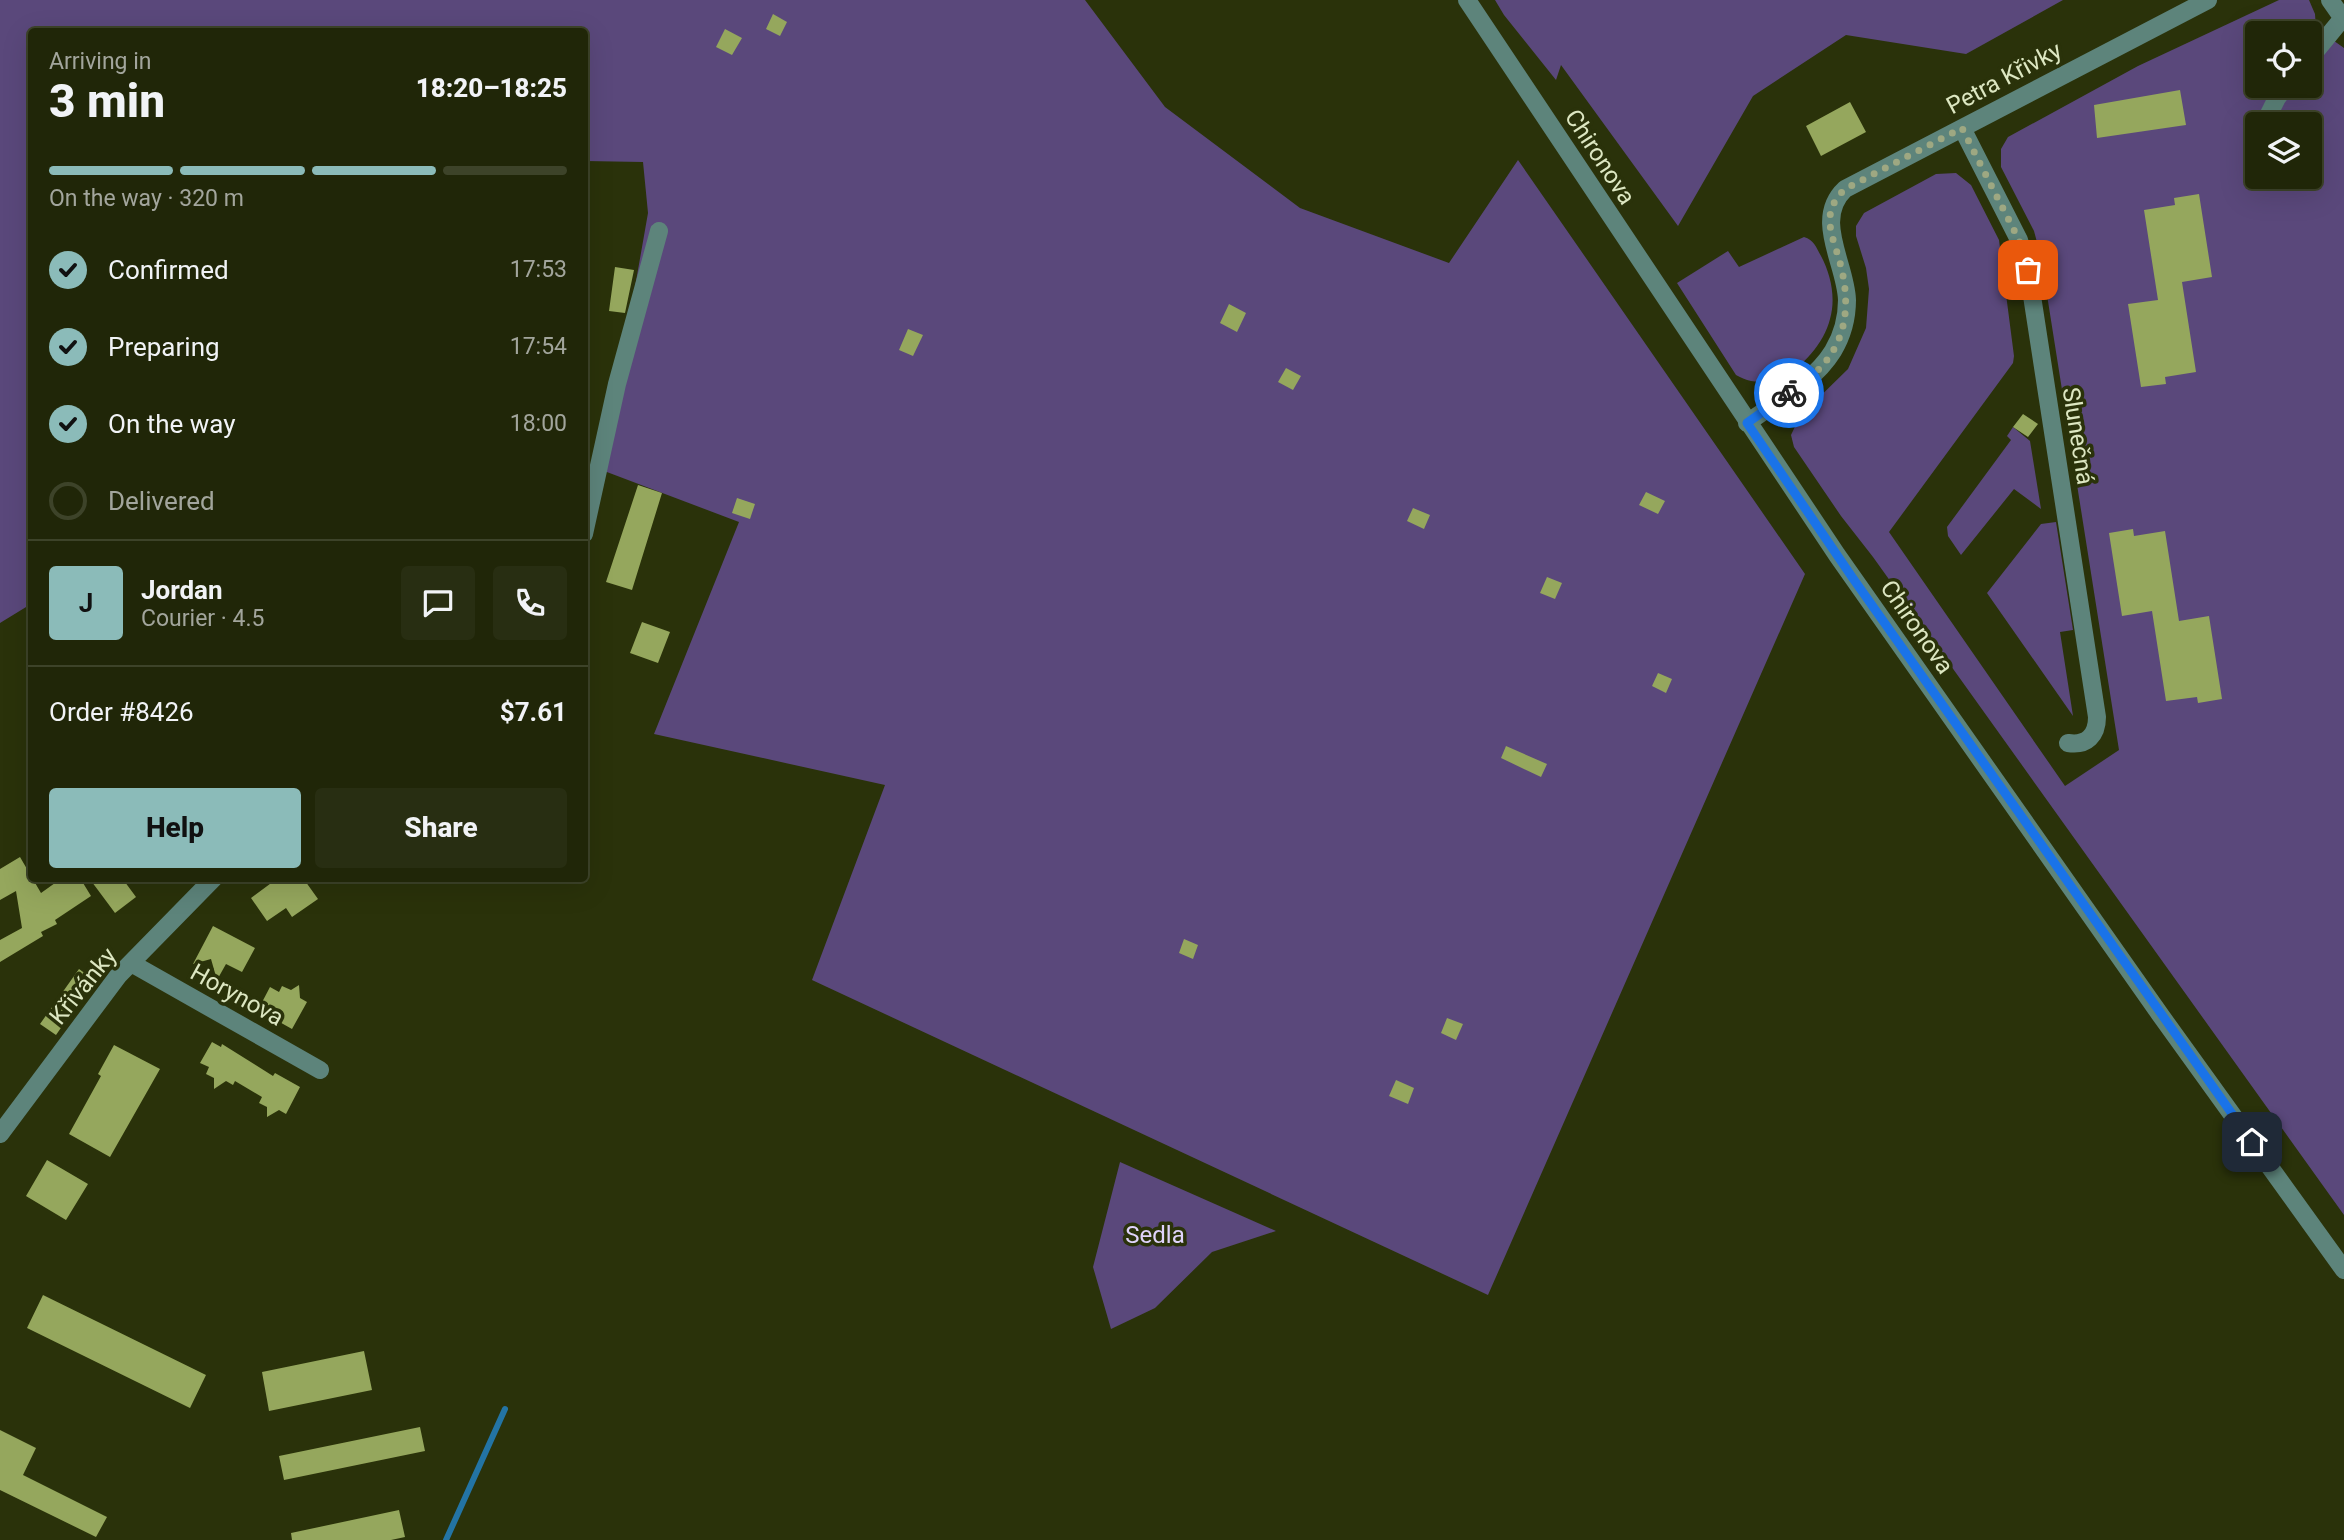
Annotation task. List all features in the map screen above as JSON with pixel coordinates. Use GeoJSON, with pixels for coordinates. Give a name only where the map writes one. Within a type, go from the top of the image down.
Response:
{"type":"FeatureCollection","features":[{"type":"Feature","properties":{"kind":"street","name":"Chironova"},"geometry":{"type":"LineString","coordinates":[[1467,0],[1853,578],[2344,1270]]}},
{"type":"Feature","properties":{"kind":"street","name":"Petra Křivky"},"geometry":{"type":"LineString","coordinates":[[1747,423],[1819,369],[1841,334],[1847,307],[1846,292],[1831,229],[1831,209],[1845,189],[2208,0]]}},
{"type":"Feature","properties":{"kind":"street"},"geometry":{"type":"LineString","coordinates":[[2322,44],[2343,20],[2330,0]]}},
{"type":"Feature","properties":{"kind":"street","name":"Slunečná"},"geometry":{"type":"LineString","coordinates":[[1962,128],[2024,253],[2097,717],[2097,728],[2089,740],[2078,745],[2068,743]]}},
{"type":"Feature","properties":{"kind":"street"},"geometry":{"type":"LineString","coordinates":[[588,516],[617,384],[659,231]]}},
{"type":"Feature","properties":{"kind":"street","name":"Křivánky"},"geometry":{"type":"LineString","coordinates":[[0,1134],[118,976],[211,882]]}},
{"type":"Feature","properties":{"kind":"street","name":"Horynova"},"geometry":{"type":"LineString","coordinates":[[131,963],[320,1070]]}},
{"type":"Feature","properties":{"kind":"green space"},"geometry":{"type":"Polygon","coordinates":[[[0,0],[1085,0],[1165,107],[1300,208],[1449,263],[1518,160],[1805,574],[1488,1295],[812,980],[885,785],[654,734],[739,522],[591,466],[632,304],[648,213],[643,162],[588,161],[588,28],[28,28],[28,606],[0,623],[0,0]]]}},
{"type":"Feature","properties":{"kind":"green space"},"geometry":{"type":"Polygon","coordinates":[[[1495,0],[2063,0],[1966,54],[1846,35],[1753,96],[1678,226],[1561,65],[1556,80],[1495,0]]]}},
{"type":"Feature","properties":{"kind":"green space"},"geometry":{"type":"Polygon","coordinates":[[[2279,0],[2309,0],[2316,21],[2245,21],[2245,98],[2322,98],[2322,32],[2344,48],[2344,1215],[1794,447],[1791,435],[1800,416],[1848,369],[1866,328],[1869,289],[1856,226],[1864,213],[1936,174],[1956,173],[1971,185],[1999,240],[2013,363],[1889,532],[2065,786],[2119,750],[2041,257],[2034,231],[2001,167],[2001,149],[2008,137],[2138,66],[2279,0]]]}},
{"type":"Feature","properties":{"kind":"green space"},"geometry":{"type":"Polygon","coordinates":[[[1804,237],[1816,247],[1830,279],[1833,303],[1826,331],[1801,364],[1777,378],[1751,381],[1736,375],[1677,283],[1728,251],[1739,267],[1804,237]]]}},
{"type":"Feature","properties":{"kind":"green space"},"geometry":{"type":"Polygon","coordinates":[[[2013,427],[2030,441],[2041,509],[2014,489],[1961,555],[1948,536],[1947,527],[2011,440],[2007,436],[2013,427]]]}},
{"type":"Feature","properties":{"kind":"green space"},"geometry":{"type":"Polygon","coordinates":[[[2056,522],[2073,630],[2060,632],[2073,716],[1987,593],[2041,524],[2056,522]]]}},
{"type":"Feature","properties":{"kind":"green space","name":"Sedla"},"geometry":{"type":"Polygon","coordinates":[[[1120,1162],[1276,1231],[1212,1252],[1155,1308],[1111,1329],[1093,1267],[1120,1162]]]}},
{"type":"Feature","properties":{"kind":"building"},"geometry":{"type":"Polygon","coordinates":[[[773,14],[787,22],[780,36],[766,29],[773,14]]]}},
{"type":"Feature","properties":{"kind":"building"},"geometry":{"type":"Polygon","coordinates":[[[725,29],[742,38],[732,55],[716,47],[725,29]]]}},
{"type":"Feature","properties":{"kind":"building"},"geometry":{"type":"Polygon","coordinates":[[[2180,90],[2186,125],[2097,138],[2094,105],[2180,90]]]}},
{"type":"Feature","properties":{"kind":"building"},"geometry":{"type":"Polygon","coordinates":[[[1850,102],[1866,132],[1821,156],[1806,126],[1850,102]]]}},
{"type":"Feature","properties":{"kind":"building"},"geometry":{"type":"Polygon","coordinates":[[[2199,194],[2212,277],[2182,282],[2196,372],[2165,377],[2166,384],[2141,387],[2128,304],[2158,300],[2144,210],[2175,205],[2174,198],[2199,194]]]}},
{"type":"Feature","properties":{"kind":"building"},"geometry":{"type":"Polygon","coordinates":[[[615,267],[634,270],[625,313],[609,311],[615,267]]]}},
{"type":"Feature","properties":{"kind":"building"},"geometry":{"type":"Polygon","coordinates":[[[1229,304],[1246,313],[1237,332],[1220,323],[1229,304]]]}},
{"type":"Feature","properties":{"kind":"building"},"geometry":{"type":"Polygon","coordinates":[[[908,329],[923,335],[913,356],[899,350],[908,329]]]}},
{"type":"Feature","properties":{"kind":"building"},"geometry":{"type":"Polygon","coordinates":[[[1286,368],[1301,376],[1293,390],[1278,382],[1286,368]]]}},
{"type":"Feature","properties":{"kind":"building"},"geometry":{"type":"Polygon","coordinates":[[[2023,414],[2038,424],[2028,437],[2013,427],[2023,414]]]}},
{"type":"Feature","properties":{"kind":"building"},"geometry":{"type":"Polygon","coordinates":[[[638,485],[662,493],[632,590],[606,582],[638,485]]]}},
{"type":"Feature","properties":{"kind":"building"},"geometry":{"type":"Polygon","coordinates":[[[1646,492],[1665,501],[1658,514],[1639,505],[1646,492]]]}},
{"type":"Feature","properties":{"kind":"building"},"geometry":{"type":"Polygon","coordinates":[[[737,498],[755,504],[750,519],[732,513],[737,498]]]}},
{"type":"Feature","properties":{"kind":"building"},"geometry":{"type":"Polygon","coordinates":[[[1413,508],[1430,515],[1424,529],[1407,521],[1413,508]]]}},
{"type":"Feature","properties":{"kind":"building"},"geometry":{"type":"Polygon","coordinates":[[[2133,529],[2134,536],[2165,531],[2179,621],[2209,616],[2222,699],[2198,703],[2197,697],[2166,701],[2152,611],[2122,616],[2109,533],[2133,529]]]}},
{"type":"Feature","properties":{"kind":"building"},"geometry":{"type":"Polygon","coordinates":[[[1547,577],[1562,583],[1555,599],[1540,593],[1547,577]]]}},
{"type":"Feature","properties":{"kind":"building"},"geometry":{"type":"Polygon","coordinates":[[[642,622],[670,632],[658,663],[630,653],[642,622]]]}},
{"type":"Feature","properties":{"kind":"building"},"geometry":{"type":"Polygon","coordinates":[[[1658,673],[1672,679],[1666,693],[1652,686],[1658,673]]]}},
{"type":"Feature","properties":{"kind":"building"},"geometry":{"type":"Polygon","coordinates":[[[1506,746],[1547,764],[1541,777],[1501,758],[1506,746]]]}},
{"type":"Feature","properties":{"kind":"building"},"geometry":{"type":"Polygon","coordinates":[[[20,857],[28,871],[28,882],[35,882],[41,893],[56,882],[82,882],[91,896],[55,920],[57,924],[41,932],[43,936],[0,962],[0,940],[22,928],[16,891],[0,900],[0,869],[20,857]]]}},
{"type":"Feature","properties":{"kind":"building"},"geometry":{"type":"Polygon","coordinates":[[[92,882],[125,882],[136,897],[115,913],[92,882]]]}},
{"type":"Feature","properties":{"kind":"building"},"geometry":{"type":"Polygon","coordinates":[[[273,882],[306,882],[318,899],[292,917],[286,908],[267,921],[251,898],[273,882]]]}},
{"type":"Feature","properties":{"kind":"building"},"geometry":{"type":"Polygon","coordinates":[[[213,926],[255,948],[242,972],[226,964],[217,980],[211,959],[193,964],[213,926]]]}},
{"type":"Feature","properties":{"kind":"building"},"geometry":{"type":"Polygon","coordinates":[[[1184,939],[1198,945],[1193,959],[1179,953],[1184,939]]]}},
{"type":"Feature","properties":{"kind":"building"},"geometry":{"type":"Polygon","coordinates":[[[79,969],[94,980],[56,1035],[40,1024],[79,969]]]}},
{"type":"Feature","properties":{"kind":"building"},"geometry":{"type":"Polygon","coordinates":[[[299,985],[300,998],[307,1002],[292,1029],[259,1008],[270,987],[279,992],[282,986],[291,990],[299,985]]]}},
{"type":"Feature","properties":{"kind":"building"},"geometry":{"type":"Polygon","coordinates":[[[1447,1018],[1463,1024],[1456,1040],[1441,1033],[1447,1018]]]}},
{"type":"Feature","properties":{"kind":"building"},"geometry":{"type":"Polygon","coordinates":[[[212,1042],[221,1047],[222,1044],[273,1076],[275,1073],[300,1087],[286,1114],[279,1110],[267,1117],[267,1107],[259,1103],[262,1097],[235,1081],[233,1085],[226,1081],[214,1089],[214,1078],[206,1074],[209,1067],[200,1063],[212,1042]]]}},
{"type":"Feature","properties":{"kind":"building"},"geometry":{"type":"Polygon","coordinates":[[[114,1045],[160,1069],[110,1157],[69,1134],[101,1076],[98,1074],[114,1045]]]}},
{"type":"Feature","properties":{"kind":"building"},"geometry":{"type":"Polygon","coordinates":[[[1396,1080],[1414,1088],[1408,1104],[1389,1096],[1396,1080]]]}},
{"type":"Feature","properties":{"kind":"building"},"geometry":{"type":"Polygon","coordinates":[[[47,1160],[88,1184],[66,1220],[26,1196],[47,1160]]]}},
{"type":"Feature","properties":{"kind":"building"},"geometry":{"type":"Polygon","coordinates":[[[43,1295],[206,1375],[190,1408],[27,1328],[43,1295]]]}},
{"type":"Feature","properties":{"kind":"building"},"geometry":{"type":"Polygon","coordinates":[[[364,1351],[372,1390],[269,1411],[262,1372],[364,1351]]]}},
{"type":"Feature","properties":{"kind":"building"},"geometry":{"type":"Polygon","coordinates":[[[420,1427],[425,1451],[284,1480],[279,1456],[420,1427]]]}},
{"type":"Feature","properties":{"kind":"building"},"geometry":{"type":"Polygon","coordinates":[[[0,1430],[36,1448],[23,1475],[107,1517],[96,1537],[0,1490],[0,1430]]]}},
{"type":"Feature","properties":{"kind":"building"},"geometry":{"type":"Polygon","coordinates":[[[399,1510],[405,1537],[391,1540],[292,1540],[291,1533],[399,1510]]]}},
{"type":"Feature","properties":{"kind":"waterway"},"geometry":{"type":"LineString","coordinates":[[446,1540],[505,1409]]}},
{"type":"Feature","properties":{"kind":"way so far"},"geometry":{"type":"LineString","coordinates":[[1789,393],[1827,360],[1843,325],[1847,307],[1845,282],[1830,219],[1835,200],[1845,189],[1962,128],[2019,240],[2028,270]]}},
{"type":"Feature","properties":{"kind":"route"},"geometry":{"type":"LineString","coordinates":[[1789,393],[1747,423],[1852,577],[2252,1142]]}}]}
